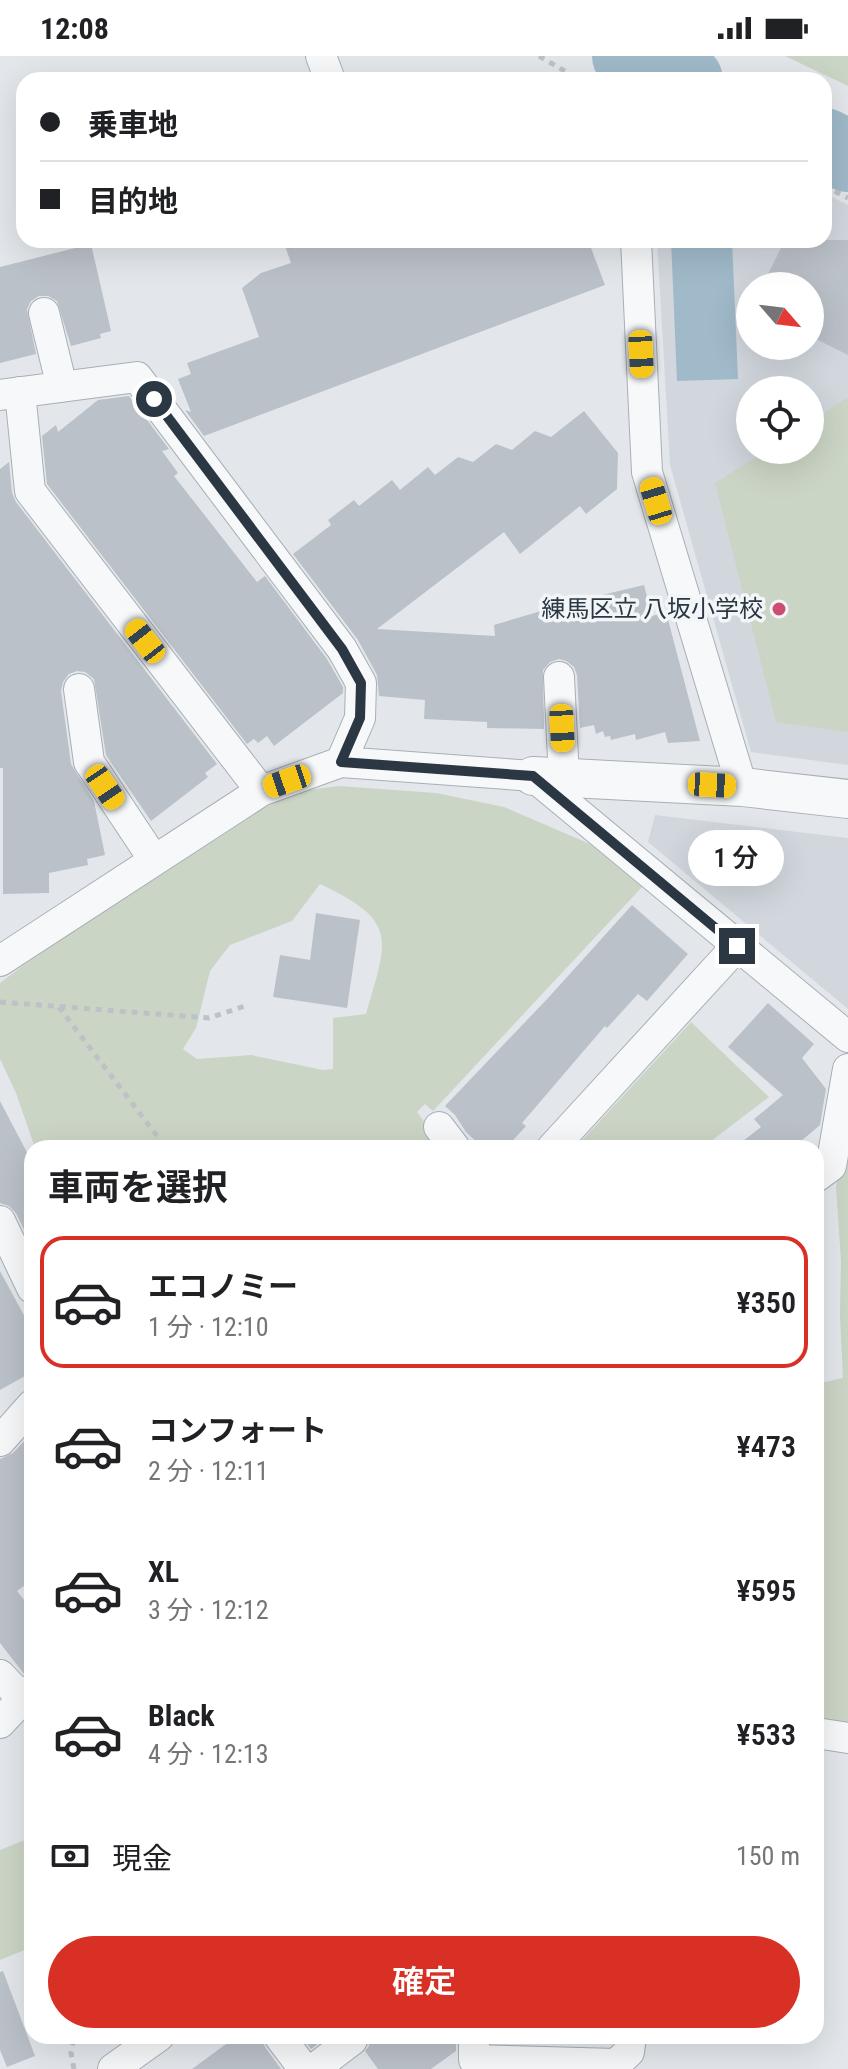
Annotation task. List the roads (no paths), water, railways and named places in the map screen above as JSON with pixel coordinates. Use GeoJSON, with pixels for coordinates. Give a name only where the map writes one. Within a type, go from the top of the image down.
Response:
{"type":"FeatureCollection","features":[{"type":"Feature","properties":{"kind":"street"},"geometry":{"type":"LineString","coordinates":[[636,248],[647,472],[742,787]]}},
{"type":"Feature","properties":{"kind":"street"},"geometry":{"type":"LineString","coordinates":[[44,313],[62,387]]}},
{"type":"Feature","properties":{"kind":"street"},"geometry":{"type":"LineString","coordinates":[[261,791],[30,491],[10,394],[137,377],[333,636],[361,683],[360,718],[341,762]]}},
{"type":"Feature","properties":{"kind":"street"},"geometry":{"type":"LineString","coordinates":[[548,777],[559,677]]}},
{"type":"Feature","properties":{"kind":"street"},"geometry":{"type":"LineString","coordinates":[[79,689],[89,762],[154,860]]}},
{"type":"Feature","properties":{"kind":"street"},"geometry":{"type":"LineString","coordinates":[[0,961],[261,791],[341,762],[742,787],[848,799]]}},
{"type":"Feature","properties":{"kind":"street"},"geometry":{"type":"LineString","coordinates":[[548,777],[737,946],[848,1037]]}},
{"type":"Feature","properties":{"kind":"street"},"geometry":{"type":"LineString","coordinates":[[559,1140],[737,946]]}},
{"type":"Feature","properties":{"kind":"street"},"geometry":{"type":"LineString","coordinates":[[824,1171],[831,1166],[848,1069]]}},
{"type":"Feature","properties":{"kind":"street"},"geometry":{"type":"LineString","coordinates":[[0,1221],[24,1271]]}},
{"type":"Feature","properties":{"kind":"street"},"geometry":{"type":"LineString","coordinates":[[0,1441],[24,1414]]}},
{"type":"Feature","properties":{"kind":"street"},"geometry":{"type":"LineString","coordinates":[[0,1675],[24,1691]]}},
{"type":"Feature","properties":{"kind":"street"},"geometry":{"type":"LineString","coordinates":[[0,1723],[24,1698]]}},
{"type":"Feature","properties":{"kind":"street"},"geometry":{"type":"LineString","coordinates":[[824,1734],[848,1738]]}},
{"type":"Feature","properties":{"kind":"street"},"geometry":{"type":"LineString","coordinates":[[113,2069],[148,2044]]}},
{"type":"Feature","properties":{"kind":"street"},"geometry":{"type":"LineString","coordinates":[[285,2044],[304,2069]]}},
{"type":"Feature","properties":{"kind":"street"},"geometry":{"type":"LineString","coordinates":[[314,2069],[347,2044]]}},
{"type":"Feature","properties":{"kind":"street"},"geometry":{"type":"LineString","coordinates":[[474,2044],[474,2060],[616,2064],[629,2052],[630,2044]]}},
{"type":"Feature","properties":{"kind":"water"},"geometry":{"type":"Polygon","coordinates":[[[671,248],[732,248],[736,379],[677,381],[671,248]]]}},
{"type":"Feature","properties":{"kind":"waterway"},"geometry":{"type":"LineString","coordinates":[[628,56],[667,72]]}},
{"type":"Feature","properties":{"kind":"waterway"},"geometry":{"type":"LineString","coordinates":[[832,148],[848,156]]}},
{"type":"Feature","properties":{"kind":"place","name":"練馬区立 八坂小学校"},"geometry":{"type":"Point","coordinates":[779,609]}}]}
